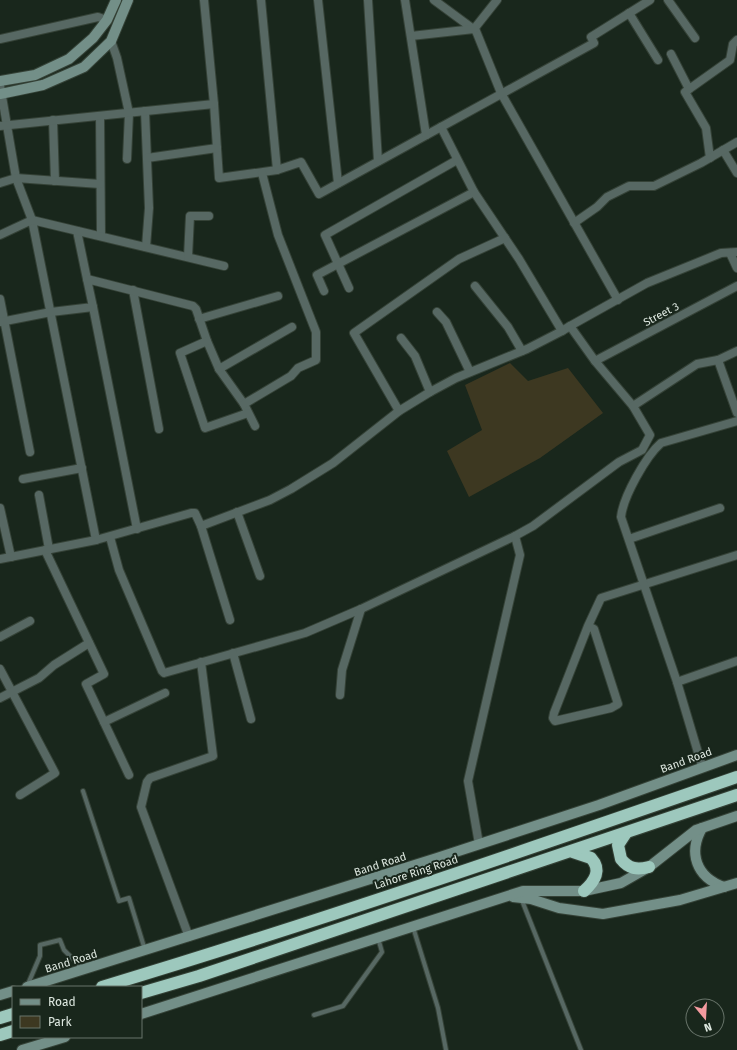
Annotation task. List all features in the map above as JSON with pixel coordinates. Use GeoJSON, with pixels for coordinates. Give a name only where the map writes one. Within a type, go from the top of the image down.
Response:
{"type":"FeatureCollection","features":[{"type":"Feature","properties":{"kind":"highway","name":"Lahore Ring Road"},"geometry":{"type":"LineString","coordinates":[[105,986],[263,937],[558,839],[737,777]]}},
{"type":"Feature","properties":{"kind":"highway"},"geometry":{"type":"LineString","coordinates":[[142,993],[199,976],[572,852],[737,795]]}},
{"type":"Feature","properties":{"kind":"highway"},"geometry":{"type":"LineString","coordinates":[[626,833],[618,845],[620,859],[632,868],[639,869],[649,867]]}},
{"type":"Feature","properties":{"kind":"highway"},"geometry":{"type":"LineString","coordinates":[[572,852],[586,855],[595,862],[597,866],[596,878],[584,891]]}},
{"type":"Feature","properties":{"kind":"highway"},"geometry":{"type":"LineString","coordinates":[[0,1018],[12,1014]]}},
{"type":"Feature","properties":{"kind":"highway"},"geometry":{"type":"LineString","coordinates":[[0,1035],[12,1031]]}},
{"type":"Feature","properties":{"kind":"main road"},"geometry":{"type":"LineString","coordinates":[[0,81],[35,75],[69,59],[93,38],[107,20],[116,0]]}},
{"type":"Feature","properties":{"kind":"main road"},"geometry":{"type":"LineString","coordinates":[[1,91],[43,85],[84,67],[111,41],[128,0]]}},
{"type":"Feature","properties":{"kind":"main road","name":"Band Road"},"geometry":{"type":"LineString","coordinates":[[30,986],[146,951],[599,805],[702,766],[737,755]]}},
{"type":"Feature","properties":{"kind":"main road"},"geometry":{"type":"LineString","coordinates":[[142,1014],[507,896],[523,892],[584,891],[621,883],[649,867],[689,835],[702,828],[737,816]]}},
{"type":"Feature","properties":{"kind":"main road"},"geometry":{"type":"LineString","coordinates":[[702,828],[695,845],[697,863],[708,878],[724,887]]}},
{"type":"Feature","properties":{"kind":"main road"},"geometry":{"type":"LineString","coordinates":[[507,896],[520,897],[559,908],[604,914],[661,905],[737,883]]}},
{"type":"Feature","properties":{"kind":"main road"},"geometry":{"type":"LineString","coordinates":[[0,995],[12,991]]}},
{"type":"Feature","properties":{"kind":"main road"},"geometry":{"type":"LineString","coordinates":[[22,1050],[62,1038]]}},
{"type":"Feature","properties":{"kind":"street"},"geometry":{"type":"LineString","coordinates":[[204,0],[214,104],[219,178],[262,173],[301,162],[319,194],[594,43],[591,37],[650,0]]}},
{"type":"Feature","properties":{"kind":"street"},"geometry":{"type":"LineString","coordinates":[[262,0],[277,170]]}},
{"type":"Feature","properties":{"kind":"street"},"geometry":{"type":"LineString","coordinates":[[318,0],[338,184]]}},
{"type":"Feature","properties":{"kind":"street"},"geometry":{"type":"LineString","coordinates":[[368,0],[378,161]]}},
{"type":"Feature","properties":{"kind":"street"},"geometry":{"type":"LineString","coordinates":[[405,0],[426,135]]}},
{"type":"Feature","properties":{"kind":"street"},"geometry":{"type":"LineString","coordinates":[[434,0],[474,30],[501,93],[618,300]]}},
{"type":"Feature","properties":{"kind":"street"},"geometry":{"type":"LineString","coordinates":[[411,36],[474,30],[497,0]]}},
{"type":"Feature","properties":{"kind":"street"},"geometry":{"type":"LineString","coordinates":[[668,0],[695,38]]}},
{"type":"Feature","properties":{"kind":"street"},"geometry":{"type":"LineString","coordinates":[[629,13],[658,60]]}},
{"type":"Feature","properties":{"kind":"street"},"geometry":{"type":"LineString","coordinates":[[0,39],[98,17],[107,20]]}},
{"type":"Feature","properties":{"kind":"street"},"geometry":{"type":"LineString","coordinates":[[710,158],[706,128],[685,92],[730,60],[733,44],[737,40]]}},
{"type":"Feature","properties":{"kind":"street"},"geometry":{"type":"LineString","coordinates":[[111,41],[117,58],[129,113],[127,159]]}},
{"type":"Feature","properties":{"kind":"street"},"geometry":{"type":"LineString","coordinates":[[671,54],[689,89]]}},
{"type":"Feature","properties":{"kind":"street"},"geometry":{"type":"LineString","coordinates":[[1,91],[4,125],[16,178],[32,220],[96,540]]}},
{"type":"Feature","properties":{"kind":"street"},"geometry":{"type":"LineString","coordinates":[[4,125],[214,104]]}},
{"type":"Feature","properties":{"kind":"street"},"geometry":{"type":"LineString","coordinates":[[145,111],[149,208],[146,247]]}},
{"type":"Feature","properties":{"kind":"street"},"geometry":{"type":"LineString","coordinates":[[100,116],[101,236]]}},
{"type":"Feature","properties":{"kind":"street"},"geometry":{"type":"LineString","coordinates":[[53,120],[55,181]]}},
{"type":"Feature","properties":{"kind":"street"},"geometry":{"type":"LineString","coordinates":[[441,127],[474,192],[505,238],[562,331]]}},
{"type":"Feature","properties":{"kind":"street"},"geometry":{"type":"LineString","coordinates":[[574,223],[597,207],[607,197],[629,186],[654,186],[710,158],[737,142]]}},
{"type":"Feature","properties":{"kind":"street"},"geometry":{"type":"LineString","coordinates":[[147,158],[217,148]]}},
{"type":"Feature","properties":{"kind":"street"},"geometry":{"type":"LineString","coordinates":[[723,150],[737,173]]}},
{"type":"Feature","properties":{"kind":"street"},"geometry":{"type":"LineString","coordinates":[[349,288],[325,235],[457,160]]}},
{"type":"Feature","properties":{"kind":"street"},"geometry":{"type":"LineString","coordinates":[[244,404],[291,376],[298,368],[316,360],[316,332],[278,235],[262,173]]}},
{"type":"Feature","properties":{"kind":"street"},"geometry":{"type":"LineString","coordinates":[[0,183],[16,178],[100,184]]}},
{"type":"Feature","properties":{"kind":"street"},"geometry":{"type":"LineString","coordinates":[[324,290],[317,275],[474,192]]}},
{"type":"Feature","properties":{"kind":"street"},"geometry":{"type":"LineString","coordinates":[[188,257],[190,216],[209,216]]}},
{"type":"Feature","properties":{"kind":"street"},"geometry":{"type":"LineString","coordinates":[[2,233],[32,220],[224,266]]}},
{"type":"Feature","properties":{"kind":"street"},"geometry":{"type":"LineString","coordinates":[[76,230],[93,307],[137,529]]}},
{"type":"Feature","properties":{"kind":"street"},"geometry":{"type":"LineString","coordinates":[[399,411],[354,333],[459,260],[505,238]]}},
{"type":"Feature","properties":{"kind":"street"},"geometry":{"type":"LineString","coordinates":[[201,526],[275,497],[334,463],[399,411],[430,392],[470,372],[522,351],[562,331],[647,283],[721,253],[734,252],[737,268]]}},
{"type":"Feature","properties":{"kind":"street"},"geometry":{"type":"LineString","coordinates":[[87,279],[193,306],[196,309],[206,341],[219,369],[244,404],[255,426]]}},
{"type":"Feature","properties":{"kind":"street"},"geometry":{"type":"LineString","coordinates":[[475,286],[508,327],[522,351]]}},
{"type":"Feature","properties":{"kind":"street","name":"Street 3"},"geometry":{"type":"LineString","coordinates":[[595,361],[737,286]]}},
{"type":"Feature","properties":{"kind":"street"},"geometry":{"type":"LineString","coordinates":[[133,290],[159,429]]}},
{"type":"Feature","properties":{"kind":"street"},"geometry":{"type":"LineString","coordinates":[[199,319],[278,296]]}},
{"type":"Feature","properties":{"kind":"street"},"geometry":{"type":"LineString","coordinates":[[0,299],[2,322],[30,452]]}},
{"type":"Feature","properties":{"kind":"street"},"geometry":{"type":"LineString","coordinates":[[2,322],[51,312],[93,307]]}},
{"type":"Feature","properties":{"kind":"street"},"geometry":{"type":"LineString","coordinates":[[436,312],[446,322],[470,372]]}},
{"type":"Feature","properties":{"kind":"street"},"geometry":{"type":"LineString","coordinates":[[110,537],[119,570],[162,672],[164,673],[305,633],[361,609],[533,526],[619,462],[642,450],[650,435],[633,406],[595,361],[570,326]]}},
{"type":"Feature","properties":{"kind":"street"},"geometry":{"type":"LineString","coordinates":[[219,369],[292,327]]}},
{"type":"Feature","properties":{"kind":"street"},"geometry":{"type":"LineString","coordinates":[[400,338],[415,356],[430,392]]}},
{"type":"Feature","properties":{"kind":"street"},"geometry":{"type":"LineString","coordinates":[[206,341],[180,353],[205,428],[248,413]]}},
{"type":"Feature","properties":{"kind":"street"},"geometry":{"type":"LineString","coordinates":[[633,406],[697,364],[718,360],[737,351]]}},
{"type":"Feature","properties":{"kind":"street"},"geometry":{"type":"LineString","coordinates":[[718,360],[737,413]]}},
{"type":"Feature","properties":{"kind":"street"},"geometry":{"type":"LineString","coordinates":[[702,766],[677,682],[621,517],[622,507],[626,496],[654,449],[661,443],[737,421]]}},
{"type":"Feature","properties":{"kind":"street"},"geometry":{"type":"LineString","coordinates":[[23,479],[82,468]]}},
{"type":"Feature","properties":{"kind":"street"},"geometry":{"type":"LineString","coordinates":[[38,495],[47,550],[104,674],[86,684],[130,775]]}},
{"type":"Feature","properties":{"kind":"street"},"geometry":{"type":"LineString","coordinates":[[0,508],[11,557]]}},
{"type":"Feature","properties":{"kind":"street"},"geometry":{"type":"LineString","coordinates":[[629,539],[720,508]]}},
{"type":"Feature","properties":{"kind":"street"},"geometry":{"type":"LineString","coordinates":[[0,559],[110,537],[194,512],[201,526],[230,620]]}},
{"type":"Feature","properties":{"kind":"street"},"geometry":{"type":"LineString","coordinates":[[237,512],[260,576]]}},
{"type":"Feature","properties":{"kind":"street"},"geometry":{"type":"LineString","coordinates":[[479,844],[468,781],[520,555],[515,536]]}},
{"type":"Feature","properties":{"kind":"street"},"geometry":{"type":"LineString","coordinates":[[588,626],[594,629],[618,704],[611,708],[555,721],[553,718],[554,713],[588,626],[601,598],[644,583],[737,555]]}},
{"type":"Feature","properties":{"kind":"street"},"geometry":{"type":"LineString","coordinates":[[340,695],[342,670],[361,609]]}},
{"type":"Feature","properties":{"kind":"street"},"geometry":{"type":"LineString","coordinates":[[0,637],[30,621]]}},
{"type":"Feature","properties":{"kind":"street"},"geometry":{"type":"LineString","coordinates":[[0,698],[39,678],[54,665],[90,643]]}},
{"type":"Feature","properties":{"kind":"street"},"geometry":{"type":"LineString","coordinates":[[233,653],[251,719]]}},
{"type":"Feature","properties":{"kind":"street"},"geometry":{"type":"LineString","coordinates":[[677,682],[737,661]]}},
{"type":"Feature","properties":{"kind":"street"},"geometry":{"type":"LineString","coordinates":[[189,937],[141,807],[146,782],[150,778],[213,756],[201,662]]}},
{"type":"Feature","properties":{"kind":"street"},"geometry":{"type":"LineString","coordinates":[[0,669],[55,773],[20,795]]}},
{"type":"Feature","properties":{"kind":"street"},"geometry":{"type":"LineString","coordinates":[[104,722],[165,693]]}},
{"type":"Feature","properties":{"kind":"lane"},"geometry":{"type":"LineString","coordinates":[[83,791],[119,901],[129,898],[146,951]]}},
{"type":"Feature","properties":{"kind":"lane"},"geometry":{"type":"LineString","coordinates":[[520,897],[581,1050]]}},
{"type":"Feature","properties":{"kind":"lane"},"geometry":{"type":"LineString","coordinates":[[413,926],[438,1008],[446,1050]]}},
{"type":"Feature","properties":{"kind":"lane"},"geometry":{"type":"LineString","coordinates":[[314,1015],[343,1006],[382,952],[378,938]]}},
{"type":"Feature","properties":{"kind":"lane"},"geometry":{"type":"LineString","coordinates":[[28,986],[37,967],[40,956],[40,945],[60,940],[64,950],[84,970]]}},
{"type":"Feature","properties":{"kind":"green space"},"geometry":{"type":"Polygon","coordinates":[[[510,363],[528,381],[568,368],[603,413],[540,458],[469,497],[447,451],[482,430],[465,385],[510,363]]]}}]}
